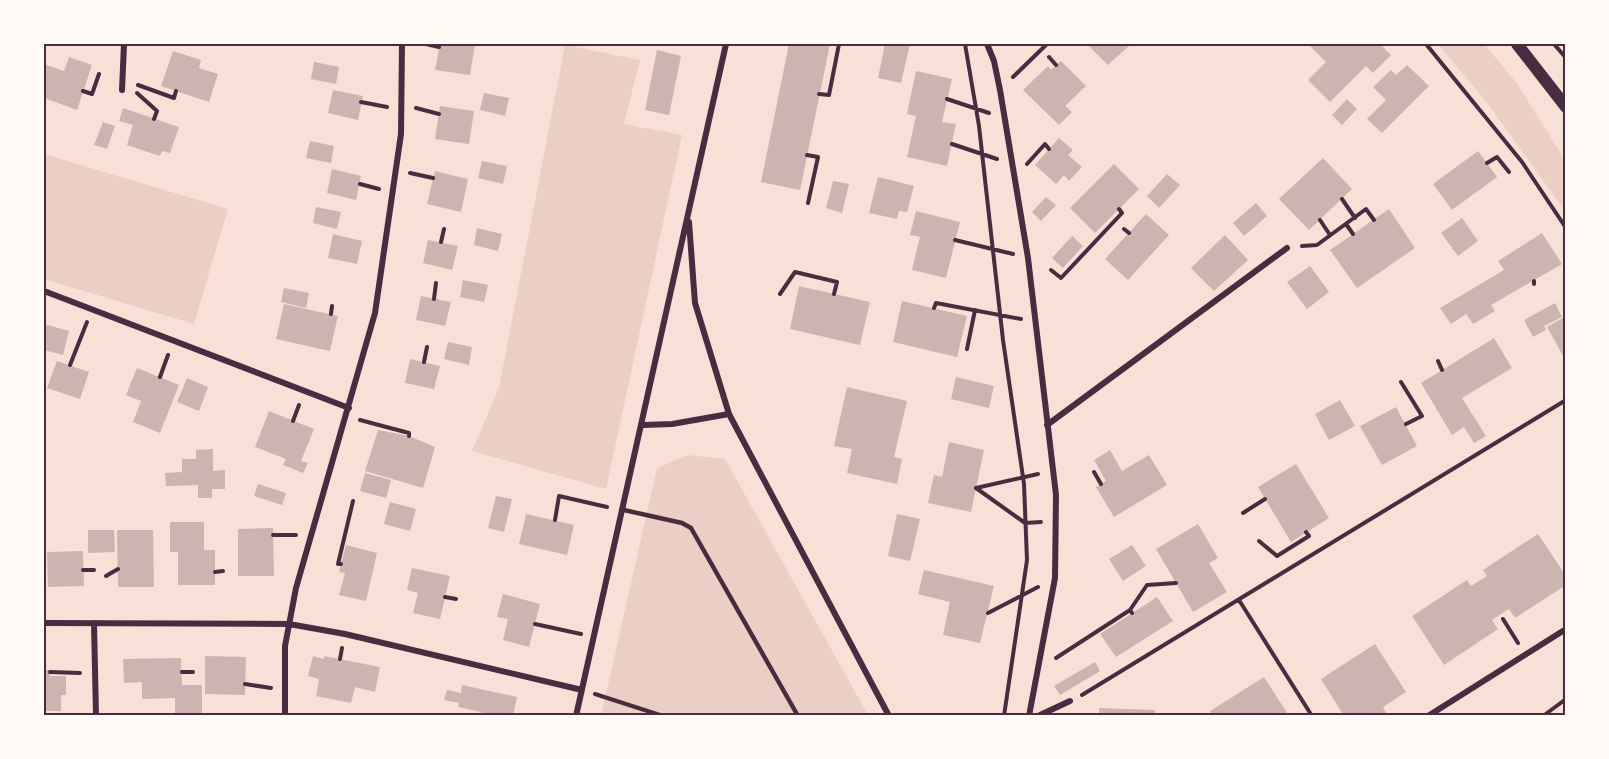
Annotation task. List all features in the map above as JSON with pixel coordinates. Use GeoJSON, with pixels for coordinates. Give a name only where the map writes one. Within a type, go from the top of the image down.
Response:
{"type":"FeatureCollection","features":[{"type":"Feature","properties":{"kind":"main road"},"geometry":{"type":"LineString","coordinates":[[1517,44],[1566,107]]}},
{"type":"Feature","properties":{"kind":"street"},"geometry":{"type":"LineString","coordinates":[[122,90],[124,44]]}},
{"type":"Feature","properties":{"kind":"street"},"geometry":{"type":"LineString","coordinates":[[285,716],[285,646],[296,588],[347,417],[375,313],[396,170],[401,107],[402,44]]}},
{"type":"Feature","properties":{"kind":"street"},"geometry":{"type":"LineString","coordinates":[[576,716],[643,425],[726,44]]}},
{"type":"Feature","properties":{"kind":"street"},"geometry":{"type":"LineString","coordinates":[[987,44],[994,61],[1000,90],[1028,258],[1054,471],[1057,522],[1055,578],[1029,716]]}},
{"type":"Feature","properties":{"kind":"street"},"geometry":{"type":"LineString","coordinates":[[688,212],[695,303],[729,414],[889,716]]}},
{"type":"Feature","properties":{"kind":"street"},"geometry":{"type":"LineString","coordinates":[[1047,425],[1287,248]]}},
{"type":"Feature","properties":{"kind":"street"},"geometry":{"type":"LineString","coordinates":[[44,291],[349,408]]}},
{"type":"Feature","properties":{"kind":"street"},"geometry":{"type":"LineString","coordinates":[[643,425],[672,424],[729,414]]}},
{"type":"Feature","properties":{"kind":"street"},"geometry":{"type":"LineString","coordinates":[[44,623],[289,624],[345,634],[582,690]]}},
{"type":"Feature","properties":{"kind":"street"},"geometry":{"type":"LineString","coordinates":[[94,623],[96,716]]}},
{"type":"Feature","properties":{"kind":"street"},"geometry":{"type":"LineString","coordinates":[[1428,716],[1566,629]]}},
{"type":"Feature","properties":{"kind":"street"},"geometry":{"type":"LineString","coordinates":[[1038,716],[1070,701]]}},
{"type":"Feature","properties":{"kind":"lane"},"geometry":{"type":"LineString","coordinates":[[624,510],[682,523],[691,528],[798,716]]}},
{"type":"Feature","properties":{"kind":"path"},"geometry":{"type":"LineString","coordinates":[[426,44],[440,47]]}},
{"type":"Feature","properties":{"kind":"path"},"geometry":{"type":"LineString","coordinates":[[819,94],[829,95],[839,44]]}},
{"type":"Feature","properties":{"kind":"path"},"geometry":{"type":"LineString","coordinates":[[965,44],[982,154],[1000,316],[1023,478],[1026,522],[1027,560],[1004,716]]}},
{"type":"Feature","properties":{"kind":"path"},"geometry":{"type":"LineString","coordinates":[[1000,90],[1047,44]]}},
{"type":"Feature","properties":{"kind":"path"},"geometry":{"type":"LineString","coordinates":[[1426,44],[1522,162],[1566,228]]}},
{"type":"Feature","properties":{"kind":"path"},"geometry":{"type":"LineString","coordinates":[[1554,44],[1566,58]]}},
{"type":"Feature","properties":{"kind":"path"},"geometry":{"type":"LineString","coordinates":[[1048,57],[1056,65]]}},
{"type":"Feature","properties":{"kind":"path"},"geometry":{"type":"LineString","coordinates":[[83,91],[92,94],[99,74]]}},
{"type":"Feature","properties":{"kind":"path"},"geometry":{"type":"LineString","coordinates":[[123,80],[174,98],[176,92]]}},
{"type":"Feature","properties":{"kind":"path"},"geometry":{"type":"LineString","coordinates":[[123,80],[157,111],[154,119]]}},
{"type":"Feature","properties":{"kind":"path"},"geometry":{"type":"LineString","coordinates":[[947,99],[1004,118]]}},
{"type":"Feature","properties":{"kind":"path"},"geometry":{"type":"LineString","coordinates":[[362,102],[439,114]]}},
{"type":"Feature","properties":{"kind":"path"},"geometry":{"type":"LineString","coordinates":[[952,144],[1011,163]]}},
{"type":"Feature","properties":{"kind":"path"},"geometry":{"type":"LineString","coordinates":[[1014,177],[1045,144],[1049,149]]}},
{"type":"Feature","properties":{"kind":"path"},"geometry":{"type":"LineString","coordinates":[[807,155],[818,157],[808,203]]}},
{"type":"Feature","properties":{"kind":"path"},"geometry":{"type":"LineString","coordinates":[[1487,163],[1497,157],[1509,172]]}},
{"type":"Feature","properties":{"kind":"path"},"geometry":{"type":"LineString","coordinates":[[396,170],[433,178]]}},
{"type":"Feature","properties":{"kind":"path"},"geometry":{"type":"LineString","coordinates":[[1342,199],[1355,218]]}},
{"type":"Feature","properties":{"kind":"path"},"geometry":{"type":"LineString","coordinates":[[1051,270],[1061,278],[1122,213],[1119,209]]}},
{"type":"Feature","properties":{"kind":"path"},"geometry":{"type":"LineString","coordinates":[[1287,248],[1317,245],[1366,209],[1374,220]]}},
{"type":"Feature","properties":{"kind":"path"},"geometry":{"type":"LineString","coordinates":[[1320,219],[1330,235]]}},
{"type":"Feature","properties":{"kind":"path"},"geometry":{"type":"LineString","coordinates":[[1346,224],[1353,234]]}},
{"type":"Feature","properties":{"kind":"path"},"geometry":{"type":"LineString","coordinates":[[441,242],[444,229]]}},
{"type":"Feature","properties":{"kind":"path"},"geometry":{"type":"LineString","coordinates":[[1124,229],[1129,233]]}},
{"type":"Feature","properties":{"kind":"path"},"geometry":{"type":"LineString","coordinates":[[955,240],[1028,258]]}},
{"type":"Feature","properties":{"kind":"path"},"geometry":{"type":"LineString","coordinates":[[780,294],[795,272],[837,282],[834,294]]}},
{"type":"Feature","properties":{"kind":"path"},"geometry":{"type":"LineString","coordinates":[[434,299],[436,283]]}},
{"type":"Feature","properties":{"kind":"path"},"geometry":{"type":"LineString","coordinates":[[934,308],[936,303],[1035,321]]}},
{"type":"Feature","properties":{"kind":"path"},"geometry":{"type":"LineString","coordinates":[[331,314],[332,306]]}},
{"type":"Feature","properties":{"kind":"path"},"geometry":{"type":"LineString","coordinates":[[70,365],[93,308]]}},
{"type":"Feature","properties":{"kind":"path"},"geometry":{"type":"LineString","coordinates":[[967,349],[975,310]]}},
{"type":"Feature","properties":{"kind":"path"},"geometry":{"type":"LineString","coordinates":[[160,377],[175,340]]}},
{"type":"Feature","properties":{"kind":"path"},"geometry":{"type":"LineString","coordinates":[[424,362],[427,347]]}},
{"type":"Feature","properties":{"kind":"path"},"geometry":{"type":"LineString","coordinates":[[1438,361],[1442,370]]}},
{"type":"Feature","properties":{"kind":"path"},"geometry":{"type":"LineString","coordinates":[[1401,382],[1422,416],[1406,424]]}},
{"type":"Feature","properties":{"kind":"path"},"geometry":{"type":"LineString","coordinates":[[1070,701],[1566,400]]}},
{"type":"Feature","properties":{"kind":"path"},"geometry":{"type":"LineString","coordinates":[[347,417],[409,433],[409,436]]}},
{"type":"Feature","properties":{"kind":"path"},"geometry":{"type":"LineString","coordinates":[[1054,471],[976,488],[1026,522],[1057,522]]}},
{"type":"Feature","properties":{"kind":"path"},"geometry":{"type":"LineString","coordinates":[[1095,472],[1101,484]]}},
{"type":"Feature","properties":{"kind":"path"},"geometry":{"type":"LineString","coordinates":[[555,520],[559,496],[624,510]]}},
{"type":"Feature","properties":{"kind":"path"},"geometry":{"type":"LineString","coordinates":[[1243,513],[1264,499]]}},
{"type":"Feature","properties":{"kind":"path"},"geometry":{"type":"LineString","coordinates":[[341,564],[338,564],[353,501]]}},
{"type":"Feature","properties":{"kind":"path"},"geometry":{"type":"LineString","coordinates":[[1259,541],[1277,556],[1309,536],[1306,532]]}},
{"type":"Feature","properties":{"kind":"path"},"geometry":{"type":"LineString","coordinates":[[273,535],[311,536]]}},
{"type":"Feature","properties":{"kind":"path"},"geometry":{"type":"LineString","coordinates":[[106,576],[118,569]]}},
{"type":"Feature","properties":{"kind":"path"},"geometry":{"type":"LineString","coordinates":[[83,570],[93,570]]}},
{"type":"Feature","properties":{"kind":"path"},"geometry":{"type":"LineString","coordinates":[[215,572],[223,571]]}},
{"type":"Feature","properties":{"kind":"path"},"geometry":{"type":"LineString","coordinates":[[988,613],[1055,578]]}},
{"type":"Feature","properties":{"kind":"path"},"geometry":{"type":"LineString","coordinates":[[1038,670],[1131,611],[1147,585],[1176,584]]}},
{"type":"Feature","properties":{"kind":"path"},"geometry":{"type":"LineString","coordinates":[[445,597],[456,599]]}},
{"type":"Feature","properties":{"kind":"path"},"geometry":{"type":"LineString","coordinates":[[1238,599],[1312,716]]}},
{"type":"Feature","properties":{"kind":"path"},"geometry":{"type":"LineString","coordinates":[[1503,619],[1525,653]]}},
{"type":"Feature","properties":{"kind":"path"},"geometry":{"type":"LineString","coordinates":[[535,624],[595,637]]}},
{"type":"Feature","properties":{"kind":"path"},"geometry":{"type":"LineString","coordinates":[[50,672],[95,673]]}},
{"type":"Feature","properties":{"kind":"path"},"geometry":{"type":"LineString","coordinates":[[182,672],[193,672]]}},
{"type":"Feature","properties":{"kind":"path"},"geometry":{"type":"LineString","coordinates":[[245,684],[285,690]]}},
{"type":"Feature","properties":{"kind":"path"},"geometry":{"type":"LineString","coordinates":[[582,690],[663,716]]}},
{"type":"Feature","properties":{"kind":"path"},"geometry":{"type":"LineString","coordinates":[[1543,716],[1566,699]]}},
{"type":"Feature","properties":{"kind":"shaded area"},"geometry":{"type":"Polygon","coordinates":[[[1438,44],[1484,44],[1516,82],[1565,160],[1565,211],[1488,104],[1438,44]]]}},
{"type":"Feature","properties":{"kind":"shaded area"},"geometry":{"type":"Polygon","coordinates":[[[565,45],[640,60],[624,124],[682,135],[606,489],[472,451],[499,388],[565,45]]]}},
{"type":"Feature","properties":{"kind":"shaded area"},"geometry":{"type":"Polygon","coordinates":[[[44,154],[228,209],[194,324],[44,279],[44,154]]]}},
{"type":"Feature","properties":{"kind":"shaded area"},"geometry":{"type":"Polygon","coordinates":[[[687,455],[725,459],[868,715],[601,716],[657,468],[687,455]]]}},
{"type":"Feature","properties":{"kind":"building"},"geometry":{"type":"Polygon","coordinates":[[[440,44],[475,44],[470,75],[435,70],[440,44]]]}},
{"type":"Feature","properties":{"kind":"building"},"geometry":{"type":"Polygon","coordinates":[[[789,44],[830,44],[800,190],[761,182],[789,44]]]}},
{"type":"Feature","properties":{"kind":"building"},"geometry":{"type":"Polygon","coordinates":[[[885,44],[910,44],[901,83],[878,78],[885,44]]]}},
{"type":"Feature","properties":{"kind":"building"},"geometry":{"type":"Polygon","coordinates":[[[1087,44],[1131,44],[1108,65],[1087,44]]]}},
{"type":"Feature","properties":{"kind":"building"},"geometry":{"type":"Polygon","coordinates":[[[1313,44],[1380,44],[1391,55],[1373,73],[1366,66],[1330,102],[1308,80],[1326,62],[1310,46],[1313,44]]]}},
{"type":"Feature","properties":{"kind":"building"},"geometry":{"type":"Polygon","coordinates":[[[657,50],[681,56],[669,115],[645,110],[657,50]]]}},
{"type":"Feature","properties":{"kind":"building"},"geometry":{"type":"Polygon","coordinates":[[[173,51],[201,60],[199,68],[218,74],[209,102],[161,86],[173,51]]]}},
{"type":"Feature","properties":{"kind":"building"},"geometry":{"type":"Polygon","coordinates":[[[69,57],[92,65],[77,110],[44,98],[44,64],[64,71],[69,57]]]}},
{"type":"Feature","properties":{"kind":"building"},"geometry":{"type":"Polygon","coordinates":[[[1061,61],[1086,86],[1065,106],[1072,112],[1059,125],[1023,90],[1048,66],[1051,70],[1061,61]]]}},
{"type":"Feature","properties":{"kind":"building"},"geometry":{"type":"Polygon","coordinates":[[[314,62],[339,67],[336,84],[311,79],[314,62]]]}},
{"type":"Feature","properties":{"kind":"building"},"geometry":{"type":"Polygon","coordinates":[[[1407,65],[1429,86],[1382,133],[1367,119],[1386,100],[1373,87],[1391,70],[1396,75],[1407,65]]]}},
{"type":"Feature","properties":{"kind":"building"},"geometry":{"type":"Polygon","coordinates":[[[916,71],[952,79],[942,122],[956,124],[947,166],[907,157],[916,116],[907,114],[916,71]]]}},
{"type":"Feature","properties":{"kind":"building"},"geometry":{"type":"Polygon","coordinates":[[[333,90],[363,96],[358,120],[328,113],[333,90]]]}},
{"type":"Feature","properties":{"kind":"building"},"geometry":{"type":"Polygon","coordinates":[[[484,93],[509,98],[505,116],[480,110],[484,93]]]}},
{"type":"Feature","properties":{"kind":"building"},"geometry":{"type":"Polygon","coordinates":[[[1347,99],[1357,109],[1342,125],[1332,115],[1347,99]]]}},
{"type":"Feature","properties":{"kind":"building"},"geometry":{"type":"Polygon","coordinates":[[[440,106],[474,111],[469,144],[435,139],[440,106]]]}},
{"type":"Feature","properties":{"kind":"building"},"geometry":{"type":"Polygon","coordinates":[[[123,108],[179,127],[170,153],[162,151],[160,156],[127,145],[133,125],[119,121],[123,108]]]}},
{"type":"Feature","properties":{"kind":"building"},"geometry":{"type":"Polygon","coordinates":[[[103,122],[115,126],[107,149],[94,145],[103,122]]]}},
{"type":"Feature","properties":{"kind":"building"},"geometry":{"type":"Polygon","coordinates":[[[1059,138],[1073,150],[1068,155],[1082,167],[1069,181],[1064,175],[1056,184],[1035,165],[1059,138]]]}},
{"type":"Feature","properties":{"kind":"building"},"geometry":{"type":"Polygon","coordinates":[[[310,141],[334,146],[331,163],[306,158],[310,141]]]}},
{"type":"Feature","properties":{"kind":"building"},"geometry":{"type":"Polygon","coordinates":[[[1478,151],[1497,177],[1452,210],[1433,184],[1478,151]]]}},
{"type":"Feature","properties":{"kind":"building"},"geometry":{"type":"Polygon","coordinates":[[[1323,158],[1352,189],[1309,230],[1279,199],[1323,158]]]}},
{"type":"Feature","properties":{"kind":"building"},"geometry":{"type":"Polygon","coordinates":[[[482,161],[507,166],[503,184],[478,178],[482,161]]]}},
{"type":"Feature","properties":{"kind":"building"},"geometry":{"type":"Polygon","coordinates":[[[1114,164],[1139,189],[1095,233],[1070,208],[1114,164]]]}},
{"type":"Feature","properties":{"kind":"building"},"geometry":{"type":"Polygon","coordinates":[[[332,169],[361,176],[356,200],[327,193],[332,169]]]}},
{"type":"Feature","properties":{"kind":"building"},"geometry":{"type":"Polygon","coordinates":[[[435,171],[468,179],[461,212],[427,204],[435,171]]]}},
{"type":"Feature","properties":{"kind":"building"},"geometry":{"type":"Polygon","coordinates":[[[1167,174],[1180,185],[1159,208],[1147,196],[1167,174]]]}},
{"type":"Feature","properties":{"kind":"building"},"geometry":{"type":"Polygon","coordinates":[[[878,177],[914,186],[907,212],[899,211],[897,219],[869,213],[878,177]]]}},
{"type":"Feature","properties":{"kind":"building"},"geometry":{"type":"Polygon","coordinates":[[[833,181],[849,184],[842,213],[826,208],[833,181]]]}},
{"type":"Feature","properties":{"kind":"building"},"geometry":{"type":"Polygon","coordinates":[[[1046,197],[1056,205],[1041,221],[1032,212],[1046,197]]]}},
{"type":"Feature","properties":{"kind":"building"},"geometry":{"type":"Polygon","coordinates":[[[1256,203],[1267,216],[1244,236],[1233,223],[1256,203]]]}},
{"type":"Feature","properties":{"kind":"building"},"geometry":{"type":"Polygon","coordinates":[[[316,207],[341,212],[337,229],[313,223],[316,207]]]}},
{"type":"Feature","properties":{"kind":"building"},"geometry":{"type":"Polygon","coordinates":[[[1389,209],[1415,248],[1357,288],[1330,250],[1389,209]]]}},
{"type":"Feature","properties":{"kind":"building"},"geometry":{"type":"Polygon","coordinates":[[[916,211],[960,222],[946,278],[912,270],[920,237],[910,235],[916,211]]]}},
{"type":"Feature","properties":{"kind":"building"},"geometry":{"type":"Polygon","coordinates":[[[1146,214],[1169,235],[1128,280],[1105,259],[1146,214]]]}},
{"type":"Feature","properties":{"kind":"building"},"geometry":{"type":"Polygon","coordinates":[[[1462,218],[1478,241],[1458,256],[1441,233],[1462,218]]]}},
{"type":"Feature","properties":{"kind":"building"},"geometry":{"type":"Polygon","coordinates":[[[477,228],[502,234],[498,251],[474,245],[477,228]]]}},
{"type":"Feature","properties":{"kind":"building"},"geometry":{"type":"Polygon","coordinates":[[[1542,233],[1562,264],[1491,305],[1495,311],[1473,324],[1466,314],[1451,324],[1440,308],[1504,270],[1498,261],[1542,233]]]}},
{"type":"Feature","properties":{"kind":"building"},"geometry":{"type":"Polygon","coordinates":[[[333,234],[362,241],[357,264],[328,258],[333,234]]]}},
{"type":"Feature","properties":{"kind":"building"},"geometry":{"type":"Polygon","coordinates":[[[1225,235],[1248,260],[1214,291],[1191,268],[1225,235]]]}},
{"type":"Feature","properties":{"kind":"building"},"geometry":{"type":"Polygon","coordinates":[[[1072,236],[1083,246],[1063,268],[1052,258],[1072,236]]]}},
{"type":"Feature","properties":{"kind":"building"},"geometry":{"type":"Polygon","coordinates":[[[428,240],[458,246],[452,270],[423,263],[428,240]]]}},
{"type":"Feature","properties":{"kind":"building"},"geometry":{"type":"Polygon","coordinates":[[[1310,266],[1329,292],[1307,309],[1287,282],[1310,266]]]}},
{"type":"Feature","properties":{"kind":"building"},"geometry":{"type":"Polygon","coordinates":[[[463,280],[488,285],[484,302],[460,297],[463,280]]]}},
{"type":"Feature","properties":{"kind":"building"},"geometry":{"type":"Polygon","coordinates":[[[799,286],[870,302],[860,345],[790,329],[799,286]]]}},
{"type":"Feature","properties":{"kind":"building"},"geometry":{"type":"Polygon","coordinates":[[[284,288],[309,293],[306,308],[281,302],[284,288]]]}},
{"type":"Feature","properties":{"kind":"building"},"geometry":{"type":"Polygon","coordinates":[[[421,296],[451,302],[445,326],[416,320],[421,296]]]}},
{"type":"Feature","properties":{"kind":"building"},"geometry":{"type":"Polygon","coordinates":[[[902,301],[967,316],[957,357],[893,342],[902,301]]]}},
{"type":"Feature","properties":{"kind":"building"},"geometry":{"type":"Polygon","coordinates":[[[1555,303],[1562,317],[1544,326],[1546,330],[1533,337],[1524,320],[1555,303]]]}},
{"type":"Feature","properties":{"kind":"building"},"geometry":{"type":"Polygon","coordinates":[[[284,304],[338,316],[330,351],[276,339],[284,304]]]}},
{"type":"Feature","properties":{"kind":"building"},"geometry":{"type":"Polygon","coordinates":[[[1566,316],[1566,361],[1547,327],[1566,316]]]}},
{"type":"Feature","properties":{"kind":"building"},"geometry":{"type":"Polygon","coordinates":[[[44,324],[69,331],[63,355],[44,350],[44,324]]]}},
{"type":"Feature","properties":{"kind":"building"},"geometry":{"type":"Polygon","coordinates":[[[1494,338],[1512,368],[1462,398],[1486,436],[1474,443],[1464,427],[1452,435],[1421,383],[1494,338]]]}},
{"type":"Feature","properties":{"kind":"building"},"geometry":{"type":"Polygon","coordinates":[[[448,342],[472,347],[469,365],[444,359],[448,342]]]}},
{"type":"Feature","properties":{"kind":"building"},"geometry":{"type":"Polygon","coordinates":[[[410,359],[440,366],[434,389],[405,383],[410,359]]]}},
{"type":"Feature","properties":{"kind":"building"},"geometry":{"type":"Polygon","coordinates":[[[57,361],[89,372],[80,399],[47,388],[57,361]]]}},
{"type":"Feature","properties":{"kind":"building"},"geometry":{"type":"Polygon","coordinates":[[[137,368],[179,385],[160,433],[133,422],[141,401],[126,395],[137,368]]]}},
{"type":"Feature","properties":{"kind":"building"},"geometry":{"type":"Polygon","coordinates":[[[956,377],[994,386],[989,408],[951,399],[956,377]]]}},
{"type":"Feature","properties":{"kind":"building"},"geometry":{"type":"Polygon","coordinates":[[[187,378],[208,387],[199,411],[177,402],[187,378]]]}},
{"type":"Feature","properties":{"kind":"building"},"geometry":{"type":"Polygon","coordinates":[[[847,387],[907,401],[894,457],[902,459],[897,484],[847,473],[852,449],[834,446],[847,387]]]}},
{"type":"Feature","properties":{"kind":"building"},"geometry":{"type":"Polygon","coordinates":[[[1340,400],[1355,426],[1329,440],[1315,414],[1340,400]]]}},
{"type":"Feature","properties":{"kind":"building"},"geometry":{"type":"Polygon","coordinates":[[[1396,407],[1417,446],[1382,465],[1360,426],[1396,407]]]}},
{"type":"Feature","properties":{"kind":"building"},"geometry":{"type":"Polygon","coordinates":[[[269,411],[314,429],[301,461],[308,463],[303,473],[283,465],[286,459],[255,447],[269,411]]]}},
{"type":"Feature","properties":{"kind":"building"},"geometry":{"type":"Polygon","coordinates":[[[378,430],[409,436],[435,447],[423,488],[365,471],[378,430]]]}},
{"type":"Feature","properties":{"kind":"building"},"geometry":{"type":"Polygon","coordinates":[[[949,442],[984,450],[971,512],[928,503],[934,475],[942,477],[949,442]]]}},
{"type":"Feature","properties":{"kind":"building"},"geometry":{"type":"Polygon","coordinates":[[[213,449],[213,471],[225,470],[225,489],[212,489],[212,498],[198,498],[198,485],[166,486],[165,473],[182,472],[182,459],[196,459],[196,450],[213,449]]]}},
{"type":"Feature","properties":{"kind":"building"},"geometry":{"type":"Polygon","coordinates":[[[1110,450],[1122,471],[1149,455],[1167,485],[1114,517],[1096,487],[1106,481],[1094,460],[1110,450]]]}},
{"type":"Feature","properties":{"kind":"building"},"geometry":{"type":"Polygon","coordinates":[[[1296,464],[1329,518],[1291,542],[1258,487],[1296,464]]]}},
{"type":"Feature","properties":{"kind":"building"},"geometry":{"type":"Polygon","coordinates":[[[365,473],[391,480],[386,498],[360,491],[365,473]]]}},
{"type":"Feature","properties":{"kind":"building"},"geometry":{"type":"Polygon","coordinates":[[[258,484],[286,493],[282,505],[254,496],[258,484]]]}},
{"type":"Feature","properties":{"kind":"building"},"geometry":{"type":"Polygon","coordinates":[[[496,496],[512,499],[504,532],[488,528],[496,496]]]}},
{"type":"Feature","properties":{"kind":"building"},"geometry":{"type":"Polygon","coordinates":[[[390,502],[416,509],[410,531],[384,524],[390,502]]]}},
{"type":"Feature","properties":{"kind":"building"},"geometry":{"type":"Polygon","coordinates":[[[526,514],[574,525],[567,555],[519,544],[526,514]]]}},
{"type":"Feature","properties":{"kind":"building"},"geometry":{"type":"Polygon","coordinates":[[[897,514],[920,519],[910,561],[888,556],[897,514]]]}},
{"type":"Feature","properties":{"kind":"building"},"geometry":{"type":"Polygon","coordinates":[[[170,522],[204,522],[204,550],[215,550],[215,585],[178,585],[178,552],[170,552],[170,522]]]}},
{"type":"Feature","properties":{"kind":"building"},"geometry":{"type":"Polygon","coordinates":[[[1198,524],[1218,558],[1209,563],[1227,592],[1193,612],[1156,549],[1198,524]]]}},
{"type":"Feature","properties":{"kind":"building"},"geometry":{"type":"Polygon","coordinates":[[[273,528],[274,576],[238,576],[238,529],[273,528]]]}},
{"type":"Feature","properties":{"kind":"building"},"geometry":{"type":"Polygon","coordinates":[[[88,530],[114,530],[115,552],[88,553],[88,530]]]}},
{"type":"Feature","properties":{"kind":"building"},"geometry":{"type":"Polygon","coordinates":[[[117,530],[153,530],[154,587],[118,587],[117,530]]]}},
{"type":"Feature","properties":{"kind":"building"},"geometry":{"type":"Polygon","coordinates":[[[1538,534],[1566,576],[1566,585],[1515,618],[1509,609],[1492,620],[1498,629],[1444,665],[1412,616],[1467,580],[1471,586],[1487,576],[1483,570],[1538,534]]]}},
{"type":"Feature","properties":{"kind":"building"},"geometry":{"type":"Polygon","coordinates":[[[346,545],[377,553],[366,601],[339,595],[345,573],[339,572],[346,545]]]}},
{"type":"Feature","properties":{"kind":"building"},"geometry":{"type":"Polygon","coordinates":[[[1132,545],[1146,566],[1123,581],[1109,559],[1132,545]]]}},
{"type":"Feature","properties":{"kind":"building"},"geometry":{"type":"Polygon","coordinates":[[[83,551],[84,586],[48,587],[47,552],[83,551]]]}},
{"type":"Feature","properties":{"kind":"building"},"geometry":{"type":"Polygon","coordinates":[[[412,568],[450,576],[440,619],[413,613],[418,593],[407,590],[412,568]]]}},
{"type":"Feature","properties":{"kind":"building"},"geometry":{"type":"Polygon","coordinates":[[[924,570],[994,586],[980,643],[943,635],[950,602],[918,594],[924,570]]]}},
{"type":"Feature","properties":{"kind":"building"},"geometry":{"type":"Polygon","coordinates":[[[503,594],[540,604],[529,647],[503,640],[508,619],[497,617],[503,594]]]}},
{"type":"Feature","properties":{"kind":"building"},"geometry":{"type":"Polygon","coordinates":[[[1157,597],[1173,621],[1116,657],[1100,634],[1157,597]]]}},
{"type":"Feature","properties":{"kind":"building"},"geometry":{"type":"Polygon","coordinates":[[[1375,644],[1406,692],[1383,707],[1388,716],[1344,716],[1321,679],[1375,644]]]}},
{"type":"Feature","properties":{"kind":"building"},"geometry":{"type":"Polygon","coordinates":[[[205,656],[246,657],[245,695],[205,694],[205,656]]]}},
{"type":"Feature","properties":{"kind":"building"},"geometry":{"type":"Polygon","coordinates":[[[313,656],[380,667],[375,692],[355,687],[351,703],[316,696],[319,679],[308,676],[313,656]]]}},
{"type":"Feature","properties":{"kind":"building"},"geometry":{"type":"Polygon","coordinates":[[[181,658],[182,685],[202,685],[202,714],[175,716],[175,698],[142,699],[142,682],[124,683],[123,659],[181,658]]]}},
{"type":"Feature","properties":{"kind":"building"},"geometry":{"type":"Polygon","coordinates":[[[1095,662],[1100,671],[1060,695],[1054,686],[1095,662]]]}},
{"type":"Feature","properties":{"kind":"building"},"geometry":{"type":"Polygon","coordinates":[[[44,670],[50,670],[50,676],[66,676],[66,695],[61,695],[61,711],[44,711],[44,670]]]}},
{"type":"Feature","properties":{"kind":"building"},"geometry":{"type":"Polygon","coordinates":[[[1264,677],[1289,716],[1213,716],[1210,711],[1264,677]]]}},
{"type":"Feature","properties":{"kind":"building"},"geometry":{"type":"Polygon","coordinates":[[[462,685],[517,697],[513,716],[480,716],[481,712],[458,707],[459,703],[444,700],[447,690],[461,693],[462,685]]]}},
{"type":"Feature","properties":{"kind":"building"},"geometry":{"type":"Polygon","coordinates":[[[1099,708],[1155,710],[1155,716],[1099,716],[1099,708]]]}}]}
